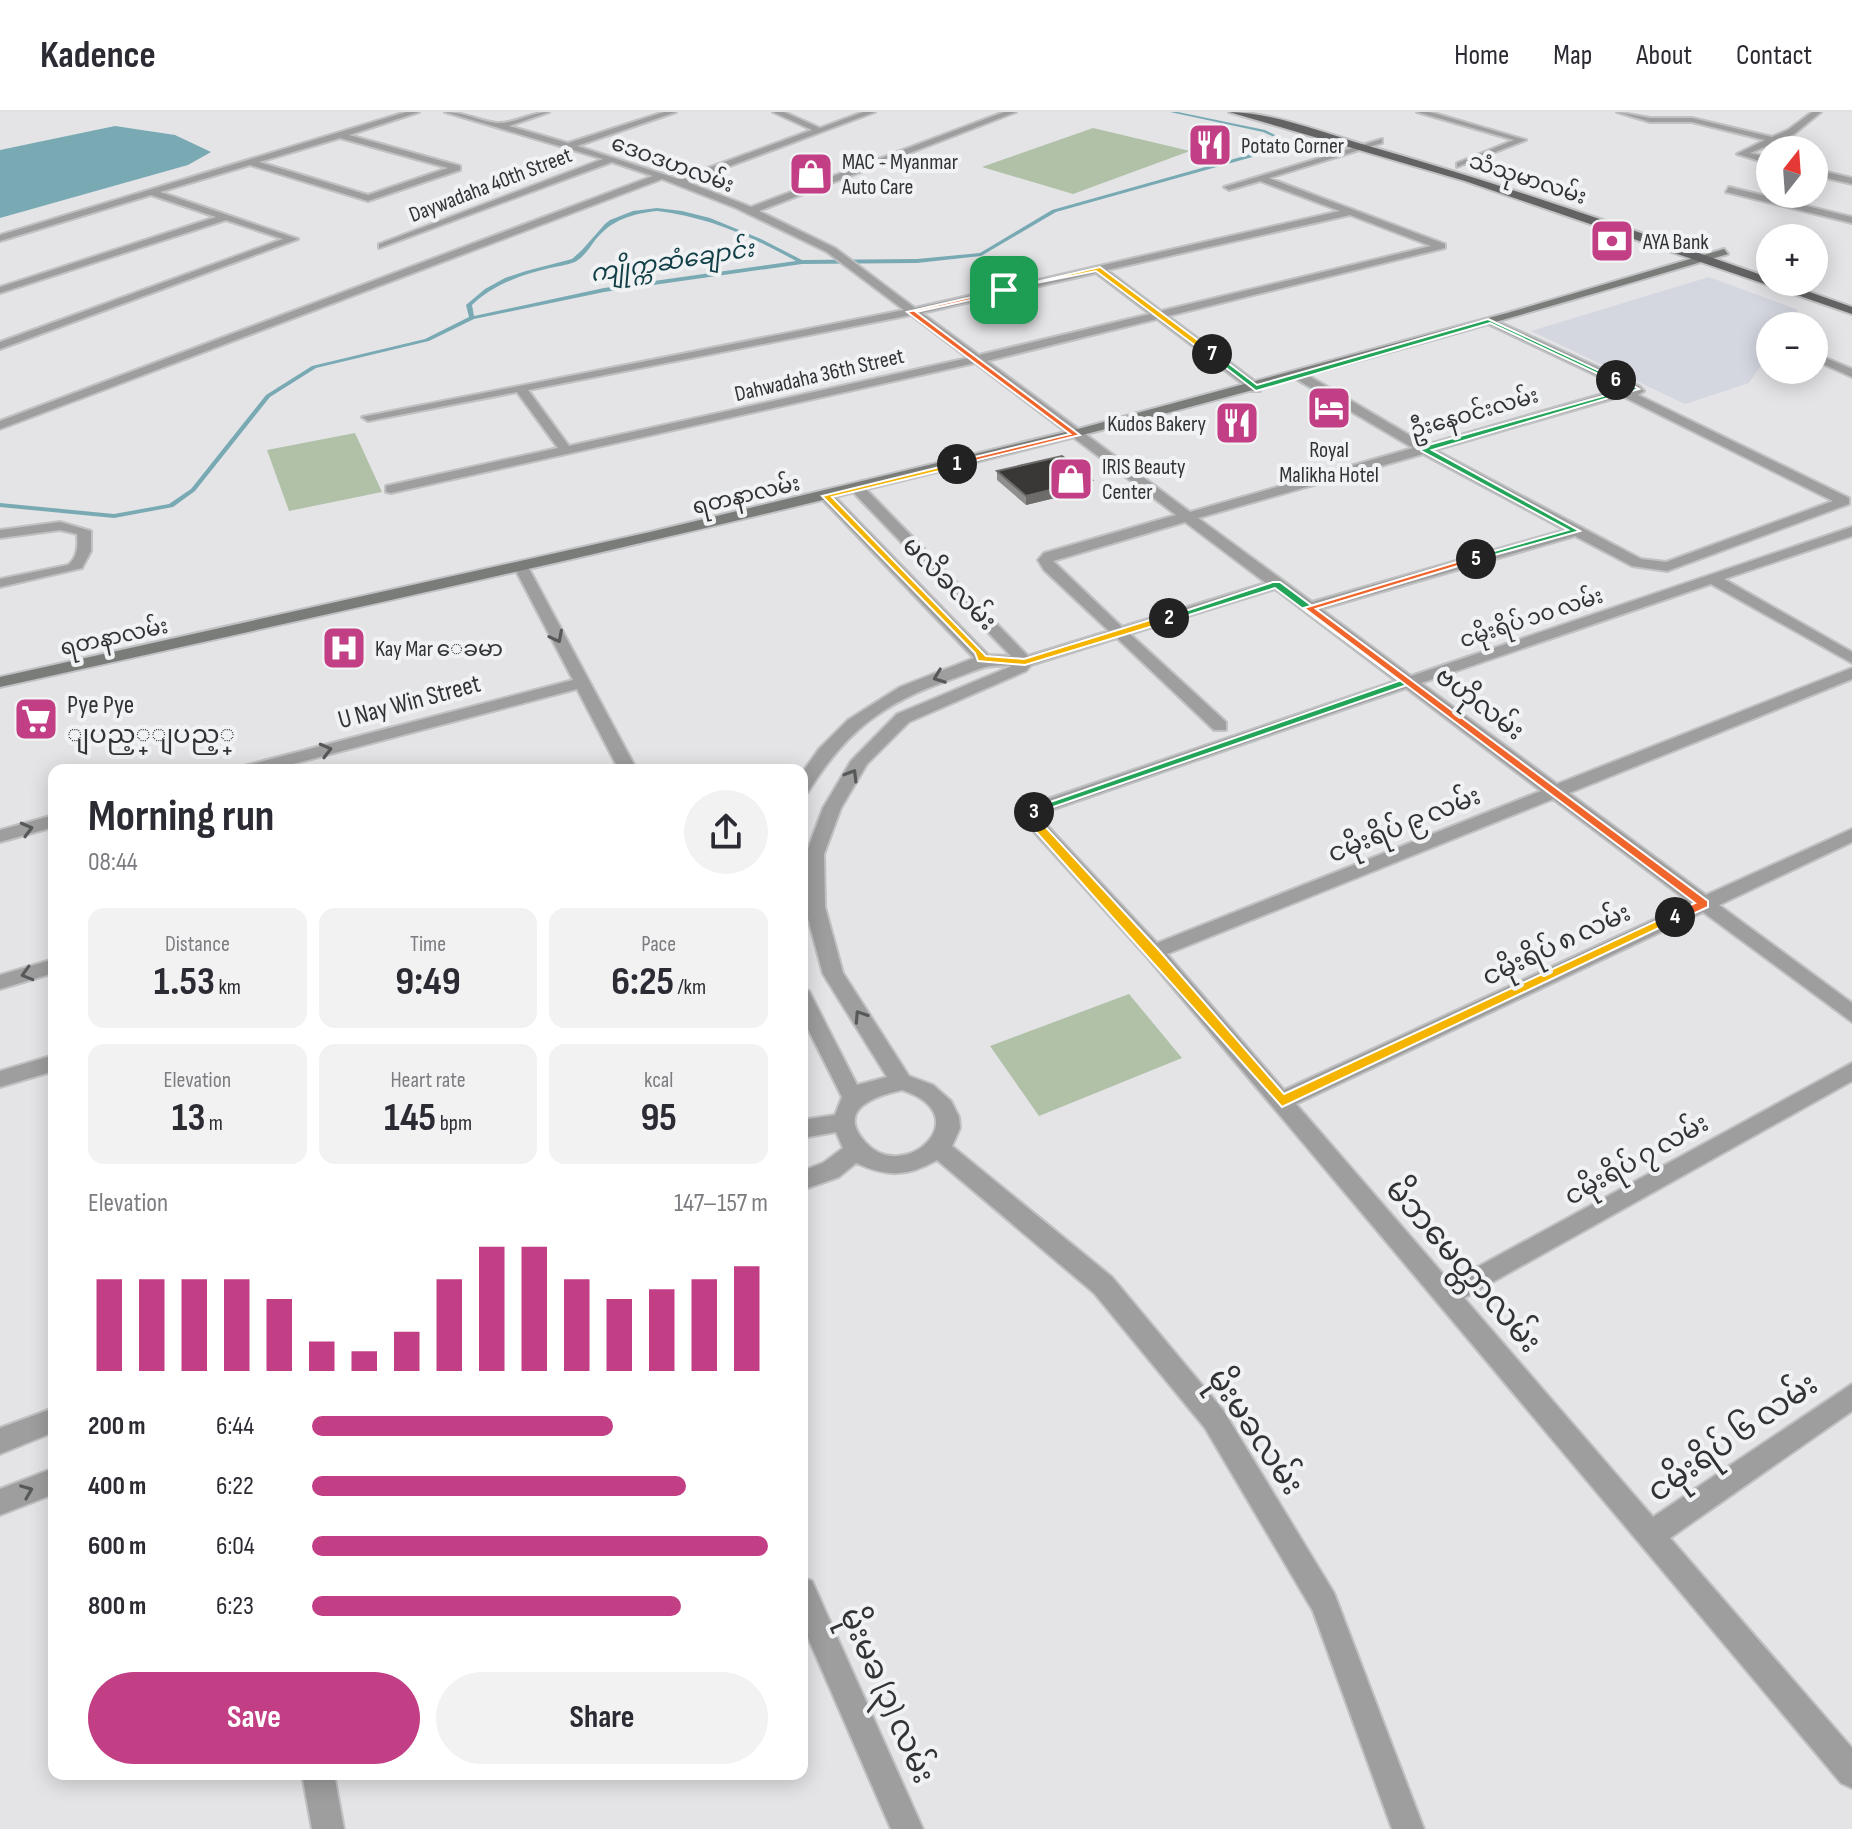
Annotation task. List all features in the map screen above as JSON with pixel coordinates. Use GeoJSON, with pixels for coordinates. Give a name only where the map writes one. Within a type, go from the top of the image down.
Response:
{"type":"FeatureCollection","features":[{"type":"Feature","properties":{"kind":"main road","name":"သံသုမာလမ်း"},"geometry":{"type":"LineString","coordinates":[[1233,112],[1364,147],[1558,208],[1852,311]]}},
{"type":"Feature","properties":{"kind":"main road","name":"သံသုမာလမ်း"},"geometry":{"type":"LineString","coordinates":[[1266,112],[1460,165],[1756,264]]}},
{"type":"Feature","properties":{"kind":"main road","name":"ရတနာလမ်း"},"geometry":{"type":"LineString","coordinates":[[0,682],[521,567],[1076,435],[1300,376],[1724,252]]}},
{"type":"Feature","properties":{"kind":"main road"},"geometry":{"type":"LineString","coordinates":[[1828,290],[1852,299]]}},
{"type":"Feature","properties":{"kind":"street"},"geometry":{"type":"LineString","coordinates":[[0,238],[415,112]]}},
{"type":"Feature","properties":{"kind":"street","name":"ဒေဝဒဟလမ်း"},"geometry":{"type":"LineString","coordinates":[[449,112],[570,145],[750,211],[831,250],[975,360]]}},
{"type":"Feature","properties":{"kind":"street"},"geometry":{"type":"LineString","coordinates":[[500,126],[545,112]]}},
{"type":"Feature","properties":{"kind":"street"},"geometry":{"type":"LineString","coordinates":[[570,145],[672,112]]}},
{"type":"Feature","properties":{"kind":"street"},"geometry":{"type":"LineString","coordinates":[[777,112],[820,131]]}},
{"type":"Feature","properties":{"kind":"street"},"geometry":{"type":"LineString","coordinates":[[677,182],[871,112]]}},
{"type":"Feature","properties":{"kind":"street"},"geometry":{"type":"LineString","coordinates":[[750,211],[1012,112]]}},
{"type":"Feature","properties":{"kind":"street"},"geometry":{"type":"LineString","coordinates":[[1421,112],[1522,140],[1460,165]]}},
{"type":"Feature","properties":{"kind":"street"},"geometry":{"type":"LineString","coordinates":[[1444,119],[1467,112]]}},
{"type":"Feature","properties":{"kind":"street"},"geometry":{"type":"LineString","coordinates":[[1621,112],[1650,120],[1692,120],[1757,136]]}},
{"type":"Feature","properties":{"kind":"street"},"geometry":{"type":"LineString","coordinates":[[1782,136],[1817,112]]}},
{"type":"Feature","properties":{"kind":"street"},"geometry":{"type":"LineString","coordinates":[[249,162],[368,198],[457,168],[340,135]]}},
{"type":"Feature","properties":{"kind":"street"},"geometry":{"type":"LineString","coordinates":[[1229,187],[1379,141]]}},
{"type":"Feature","properties":{"kind":"street"},"geometry":{"type":"LineString","coordinates":[[1756,147],[1741,154],[1756,158]]}},
{"type":"Feature","properties":{"kind":"street","name":"Daywadaha 40th Street"},"geometry":{"type":"LineString","coordinates":[[383,246],[612,159]]}},
{"type":"Feature","properties":{"kind":"street"},"geometry":{"type":"LineString","coordinates":[[1839,178],[1852,173]]}},
{"type":"Feature","properties":{"kind":"street"},"geometry":{"type":"LineString","coordinates":[[1828,175],[1852,181]]}},
{"type":"Feature","properties":{"kind":"street"},"geometry":{"type":"LineString","coordinates":[[0,425],[661,176]]}},
{"type":"Feature","properties":{"kind":"street"},"geometry":{"type":"LineString","coordinates":[[1260,178],[1350,212]]}},
{"type":"Feature","properties":{"kind":"street"},"geometry":{"type":"LineString","coordinates":[[1729,190],[1852,220]]}},
{"type":"Feature","properties":{"kind":"street"},"geometry":{"type":"LineString","coordinates":[[0,346],[293,239],[150,192]]}},
{"type":"Feature","properties":{"kind":"street"},"geometry":{"type":"LineString","coordinates":[[368,417],[910,312],[1350,212]]}},
{"type":"Feature","properties":{"kind":"street","name":"Dahwadaha 36th Street"},"geometry":{"type":"LineString","coordinates":[[391,489],[975,360],[1441,246],[1350,212]]}},
{"type":"Feature","properties":{"kind":"street"},"geometry":{"type":"LineString","coordinates":[[0,290],[225,217]]}},
{"type":"Feature","properties":{"kind":"street"},"geometry":{"type":"LineString","coordinates":[[1098,269],[1256,388]]}},
{"type":"Feature","properties":{"kind":"street"},"geometry":{"type":"LineString","coordinates":[[1300,376],[1424,449],[1627,560],[1667,567],[1844,501],[1490,321]]}},
{"type":"Feature","properties":{"kind":"street","name":"ဗဟိုလမ်း"},"geometry":{"type":"LineString","coordinates":[[975,360],[1852,1014]]}},
{"type":"Feature","properties":{"kind":"street"},"geometry":{"type":"LineString","coordinates":[[1828,362],[1852,373]]}},
{"type":"Feature","properties":{"kind":"street"},"geometry":{"type":"LineString","coordinates":[[520,387],[566,451]]}},
{"type":"Feature","properties":{"kind":"street"},"geometry":{"type":"LineString","coordinates":[[1629,391],[1852,491]]}},
{"type":"Feature","properties":{"kind":"street","name":"ဦးနေဝင်းလမ်း"},"geometry":{"type":"LineString","coordinates":[[1117,634],[1045,560],[1058,552],[1629,391]]}},
{"type":"Feature","properties":{"kind":"street","name":"မလိခလမ်း"},"geometry":{"type":"LineString","coordinates":[[857,488],[1022,655],[1025,662]]}},
{"type":"Feature","properties":{"kind":"street"},"geometry":{"type":"LineString","coordinates":[[826,496],[979,652],[982,659]]}},
{"type":"Feature","properties":{"kind":"street"},"geometry":{"type":"LineString","coordinates":[[0,534],[71,526],[84,531],[86,543],[76,566],[0,583]]}},
{"type":"Feature","properties":{"kind":"street"},"geometry":{"type":"LineString","coordinates":[[1309,608],[1576,531]]}},
{"type":"Feature","properties":{"kind":"street","name":"ငမိုးရိပ် ၁၀ လမ်း"},"geometry":{"type":"LineString","coordinates":[[1042,807],[1852,531]]}},
{"type":"Feature","properties":{"kind":"street"},"geometry":{"type":"LineString","coordinates":[[521,567],[625,764]]}},
{"type":"Feature","properties":{"kind":"street"},"geometry":{"type":"LineString","coordinates":[[1713,579],[1852,658]]}},
{"type":"Feature","properties":{"kind":"street"},"geometry":{"type":"LineString","coordinates":[[808,775],[848,727],[889,696],[982,659],[1025,662],[1277,584]]}},
{"type":"Feature","properties":{"kind":"street"},"geometry":{"type":"LineString","coordinates":[[1117,634],[1220,726]]}},
{"type":"Feature","properties":{"kind":"street"},"geometry":{"type":"LineString","coordinates":[[902,1082],[833,974],[815,907],[815,854],[832,808],[860,761],[903,718],[1020,668],[1025,662]]}},
{"type":"Feature","properties":{"kind":"street","name":"ငမိုးရိပ် ၉ လမ်း"},"geometry":{"type":"LineString","coordinates":[[1154,952],[1852,673]]}},
{"type":"Feature","properties":{"kind":"street","name":"U Nay Win Street"},"geometry":{"type":"LineString","coordinates":[[273,764],[581,683]]}},
{"type":"Feature","properties":{"kind":"street","name":"မိဘမေတ္တာလမ်း"},"geometry":{"type":"LineString","coordinates":[[1042,807],[1034,812],[1033,821],[1154,952],[1852,1772]]}},
{"type":"Feature","properties":{"kind":"street"},"geometry":{"type":"LineString","coordinates":[[0,836],[48,823]]}},
{"type":"Feature","properties":{"kind":"street","name":"ငမိုးရိပ် ၈ လမ်း"},"geometry":{"type":"LineString","coordinates":[[1282,1101],[1852,835]]}},
{"type":"Feature","properties":{"kind":"street"},"geometry":{"type":"LineString","coordinates":[[0,982],[48,968]]}},
{"type":"Feature","properties":{"kind":"street"},"geometry":{"type":"LineString","coordinates":[[808,1008],[853,1098]]}},
{"type":"Feature","properties":{"kind":"street"},"geometry":{"type":"LineString","coordinates":[[0,1079],[48,1065]]}},
{"type":"Feature","properties":{"kind":"street","name":"ငမိုးရိပ် ၇ လမ်း"},"geometry":{"type":"LineString","coordinates":[[1448,1295],[1852,1071]]}},
{"type":"Feature","properties":{"kind":"street"},"geometry":{"type":"LineString","coordinates":[[902,1082],[917,1085],[941,1100],[948,1124],[938,1148],[924,1159],[897,1164],[870,1160],[855,1151],[845,1137],[843,1122],[853,1098],[884,1083],[902,1082]]}},
{"type":"Feature","properties":{"kind":"street"},"geometry":{"type":"LineString","coordinates":[[808,1128],[843,1122]]}},
{"type":"Feature","properties":{"kind":"street","name":"မိုးမခလမ်း"},"geometry":{"type":"LineString","coordinates":[[938,1148],[1103,1285],[1214,1419],[1324,1603],[1408,1829]]}},
{"type":"Feature","properties":{"kind":"street"},"geometry":{"type":"LineString","coordinates":[[808,1179],[831,1170],[855,1151]]}},
{"type":"Feature","properties":{"kind":"street","name":"ငမိုးရိပ် ၆ လမ်း"},"geometry":{"type":"LineString","coordinates":[[1652,1534],[1852,1396]]}},
{"type":"Feature","properties":{"kind":"street"},"geometry":{"type":"LineString","coordinates":[[0,1441],[48,1422]]}},
{"type":"Feature","properties":{"kind":"street"},"geometry":{"type":"LineString","coordinates":[[0,1502],[48,1483]]}},
{"type":"Feature","properties":{"kind":"street","name":"မိုးမခ (၃) လမ်း"},"geometry":{"type":"LineString","coordinates":[[808,1605],[907,1829]]}},
{"type":"Feature","properties":{"kind":"street"},"geometry":{"type":"LineString","coordinates":[[319,1780],[328,1829]]}},
{"type":"Feature","properties":{"kind":"shaded area"},"geometry":{"type":"Polygon","coordinates":[[[1709,277],[1798,310],[1756,312],[1756,373],[1749,383],[1685,404],[1531,331],[1709,277]]]}},
{"type":"Feature","properties":{"kind":"green space"},"geometry":{"type":"Polygon","coordinates":[[[1093,128],[1190,151],[1073,194],[982,167],[1093,128]]]}},
{"type":"Feature","properties":{"kind":"green space"},"geometry":{"type":"Polygon","coordinates":[[[355,433],[382,492],[289,511],[267,450],[355,433]]]}},
{"type":"Feature","properties":{"kind":"green space"},"geometry":{"type":"Polygon","coordinates":[[[1129,994],[1182,1058],[1039,1116],[990,1046],[1129,994]]]}},
{"type":"Feature","properties":{"kind":"water"},"geometry":{"type":"Polygon","coordinates":[[[115,126],[175,135],[211,152],[188,165],[0,218],[0,150],[115,126]]]}},
{"type":"Feature","properties":{"kind":"building"},"geometry":{"type":"Polygon","coordinates":[[[1062,456],[1092,480],[1026,496],[997,471],[1062,456]]]}},
{"type":"Feature","properties":{"kind":"waterway","name":"ကျိုက္ကဆံချောင်း"},"geometry":{"type":"LineString","coordinates":[[472,318],[604,290],[802,262],[917,261],[981,254],[1054,211],[1275,149],[1281,139],[1264,131],[1172,112]]}},
{"type":"Feature","properties":{"kind":"waterway"},"geometry":{"type":"LineString","coordinates":[[472,318],[469,305],[487,290],[517,276],[574,260],[606,225],[633,212],[657,210],[708,219],[801,262]]}},
{"type":"Feature","properties":{"kind":"waterway","name":"ကျိုက္ကဆံချောင်း"},"geometry":{"type":"LineString","coordinates":[[0,505],[114,516],[171,506],[193,490],[268,396],[314,367],[427,340],[472,318]]}},
{"type":"Feature","properties":{"kind":"place","name":"Potato Corner"},"geometry":{"type":"Point","coordinates":[1210,145]}},
{"type":"Feature","properties":{"kind":"place","name":"MAC - Myanmar Auto Care"},"geometry":{"type":"Point","coordinates":[811,174]}},
{"type":"Feature","properties":{"kind":"place","name":"AYA Bank"},"geometry":{"type":"Point","coordinates":[1612,241]}},
{"type":"Feature","properties":{"kind":"place","name":"Royal Malikha Hotel"},"geometry":{"type":"Point","coordinates":[1329,408]}},
{"type":"Feature","properties":{"kind":"place","name":"Kudos Bakery"},"geometry":{"type":"Point","coordinates":[1237,423]}},
{"type":"Feature","properties":{"kind":"place","name":"IRIS Beauty Center"},"geometry":{"type":"Point","coordinates":[1071,479]}},
{"type":"Feature","properties":{"kind":"place","name":"Kay Mar ေခမာ"},"geometry":{"type":"Point","coordinates":[344,648]}},
{"type":"Feature","properties":{"kind":"place","name":"Pye Pye ျပည့္ျပည့္"},"geometry":{"type":"Point","coordinates":[36,719]}},
{"type":"Feature","properties":{"kind":"route"},"geometry":{"type":"LineString","coordinates":[[1004,290],[910,312],[1076,435],[826,496],[979,652],[982,659],[1025,662],[1277,584],[1309,608],[1407,681],[1042,807],[1034,812],[1033,821],[1154,952],[1282,1101],[1704,904],[1555,792],[1358,645],[1309,608],[1576,531],[1424,449],[1635,389],[1490,321],[1256,388],[1098,269],[1004,290]]}}]}
